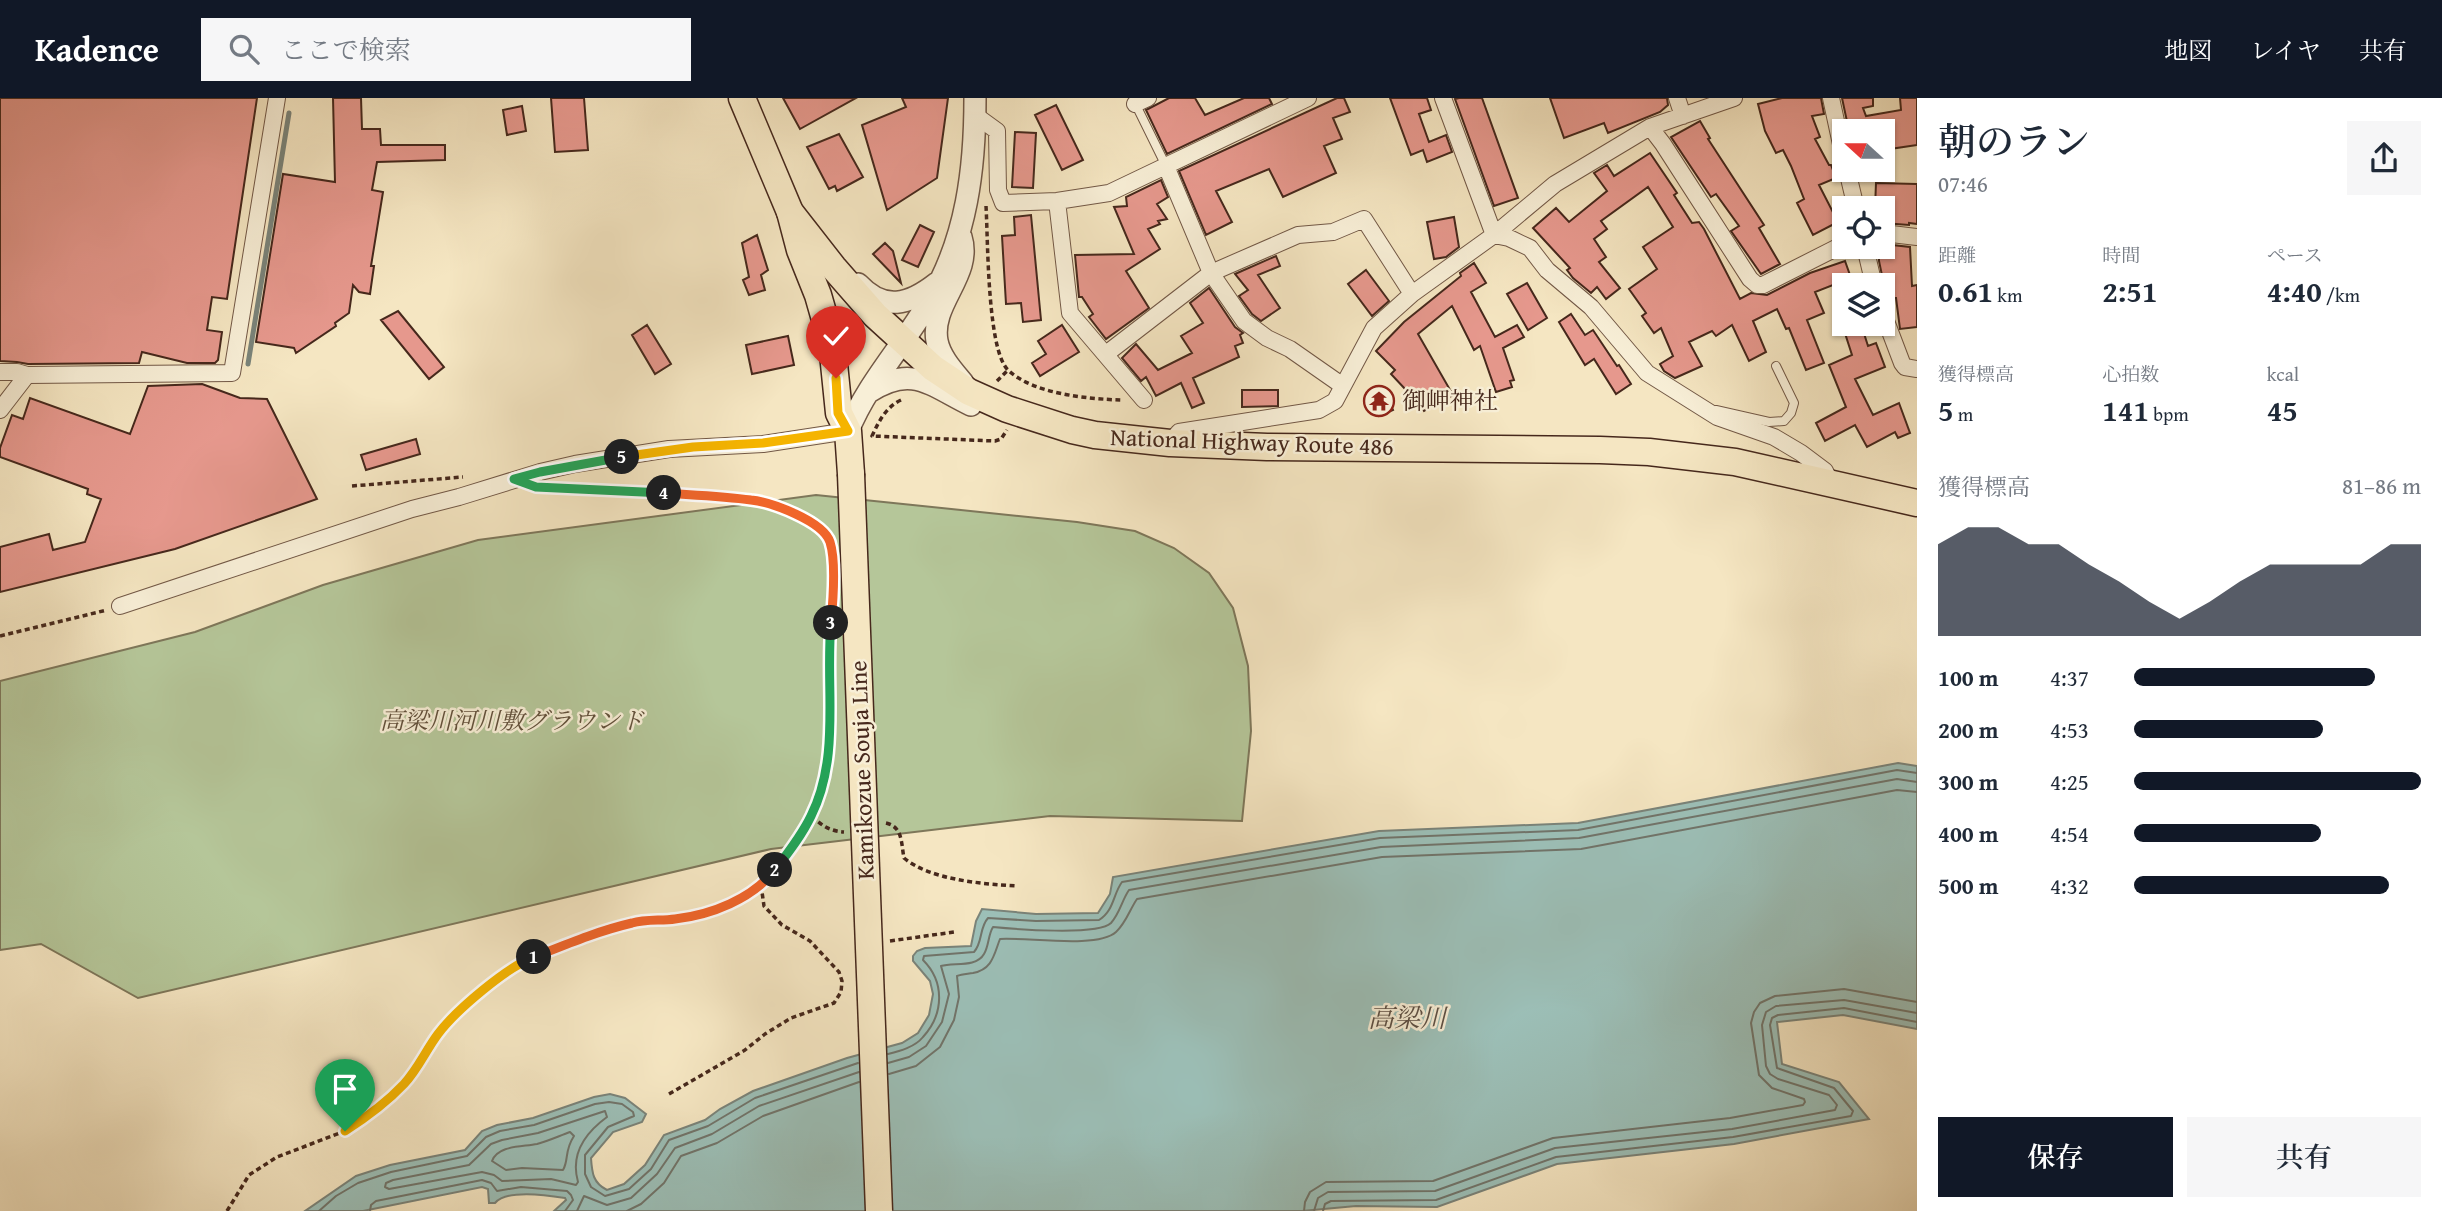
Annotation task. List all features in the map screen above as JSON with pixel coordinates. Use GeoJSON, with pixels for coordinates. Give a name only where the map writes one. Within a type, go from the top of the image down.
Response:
{"type":"FeatureCollection","features":[{"type":"Feature","properties":{"kind":"main road","name":"National Highway Route 486"},"geometry":{"type":"LineString","coordinates":[[742,98],[790,212],[875,316],[933,368],[969,392],[1012,410],[1095,435],[1170,443],[1267,447],[1586,449],[1648,452],[1735,462],[1917,503]]}},
{"type":"Feature","properties":{"kind":"main road","name":"Kamikozue Souja Line"},"geometry":{"type":"LineString","coordinates":[[790,212],[800,250],[826,320],[832,344],[838,413],[848,431],[879,1211]]}},
{"type":"Feature","properties":{"kind":"street"},"geometry":{"type":"LineString","coordinates":[[0,372],[27,375],[232,373],[278,98]]}},
{"type":"Feature","properties":{"kind":"street"},"geometry":{"type":"LineString","coordinates":[[975,107],[997,131],[998,190],[1003,203],[1057,201],[1109,193],[1308,98]]}},
{"type":"Feature","properties":{"kind":"street"},"geometry":{"type":"LineString","coordinates":[[1443,98],[1494,235]]}},
{"type":"Feature","properties":{"kind":"street"},"geometry":{"type":"LineString","coordinates":[[1678,98],[1683,116]]}},
{"type":"Feature","properties":{"kind":"street"},"geometry":{"type":"LineString","coordinates":[[1170,443],[1180,432],[1319,410],[1335,401],[1374,328],[1412,293],[1494,235],[1555,184],[1650,127],[1734,98]]}},
{"type":"Feature","properties":{"kind":"street"},"geometry":{"type":"LineString","coordinates":[[1831,98],[1836,119]]}},
{"type":"Feature","properties":{"kind":"street"},"geometry":{"type":"LineString","coordinates":[[120,606],[412,509],[540,472],[669,449],[763,443],[848,431],[864,395],[926,306],[940,281],[960,231],[968,202],[973,161],[975,107]]}},
{"type":"Feature","properties":{"kind":"street"},"geometry":{"type":"LineString","coordinates":[[1650,127],[1750,279],[1758,285],[1763,285],[1832,250]]}},
{"type":"Feature","properties":{"kind":"street"},"geometry":{"type":"LineString","coordinates":[[1166,166],[1211,273],[1244,321],[1343,386]]}},
{"type":"Feature","properties":{"kind":"street"},"geometry":{"type":"LineString","coordinates":[[1057,201],[1070,313],[1144,400]]}},
{"type":"Feature","properties":{"kind":"street"},"geometry":{"type":"LineString","coordinates":[[1106,354],[1211,273],[1298,235],[1333,232],[1364,219],[1412,293]]}},
{"type":"Feature","properties":{"kind":"street"},"geometry":{"type":"LineString","coordinates":[[960,231],[965,249],[962,265],[941,313],[937,341],[942,355],[969,392]]}},
{"type":"Feature","properties":{"kind":"street"},"geometry":{"type":"LineString","coordinates":[[1895,234],[1917,237]]}},
{"type":"Feature","properties":{"kind":"street"},"geometry":{"type":"LineString","coordinates":[[1494,235],[1509,238],[1530,248],[1547,270],[1591,307],[1647,373],[1717,417],[1774,438],[1801,453],[1825,471],[1832,483]]}},
{"type":"Feature","properties":{"kind":"street"},"geometry":{"type":"LineString","coordinates":[[834,267],[849,276],[867,294],[885,302],[909,300],[923,294],[940,281]]}},
{"type":"Feature","properties":{"kind":"street"},"geometry":{"type":"LineString","coordinates":[[1892,336],[1905,367],[1917,369]]}},
{"type":"Feature","properties":{"kind":"street"},"geometry":{"type":"LineString","coordinates":[[0,410],[27,375]]}},
{"type":"Feature","properties":{"kind":"street"},"geometry":{"type":"LineString","coordinates":[[864,395],[884,382],[913,378],[982,410],[1012,410]]}},
{"type":"Feature","properties":{"kind":"lane"},"geometry":{"type":"LineString","coordinates":[[1138,100],[1166,166]]}},
{"type":"Feature","properties":{"kind":"lane"},"geometry":{"type":"LineString","coordinates":[[1703,409],[1769,422],[1784,421],[1791,413],[1794,402],[1776,366]]}},
{"type":"Feature","properties":{"kind":"path"},"geometry":{"type":"LineString","coordinates":[[986,202],[994,335],[1008,370],[1039,386],[1068,396],[1144,400]]}},
{"type":"Feature","properties":{"kind":"path"},"geometry":{"type":"LineString","coordinates":[[996,382],[1008,370]]}},
{"type":"Feature","properties":{"kind":"path"},"geometry":{"type":"LineString","coordinates":[[907,398],[890,407],[872,436],[995,441],[1004,436],[1012,410]]}},
{"type":"Feature","properties":{"kind":"path"},"geometry":{"type":"LineString","coordinates":[[352,486],[471,476]]}},
{"type":"Feature","properties":{"kind":"path"},"geometry":{"type":"LineString","coordinates":[[548,487],[754,500],[793,513],[820,527],[830,541],[831,552]]}},
{"type":"Feature","properties":{"kind":"path"},"geometry":{"type":"LineString","coordinates":[[227,1211],[249,1174],[277,1157],[345,1131],[370,1115],[406,1082],[451,1018],[520,962],[598,932],[636,921],[700,915],[733,902],[761,885],[796,842],[820,794],[828,757],[829,648],[833,600]]}},
{"type":"Feature","properties":{"kind":"path"},"geometry":{"type":"LineString","coordinates":[[0,636],[120,606]]}},
{"type":"Feature","properties":{"kind":"path"},"geometry":{"type":"LineString","coordinates":[[811,816],[835,832],[848,832]]}},
{"type":"Feature","properties":{"kind":"path"},"geometry":{"type":"LineString","coordinates":[[878,825],[892,824],[900,832],[904,858],[914,867],[929,873],[987,884],[1017,886]]}},
{"type":"Feature","properties":{"kind":"path"},"geometry":{"type":"LineString","coordinates":[[668,1094],[745,1050],[791,1018],[834,1003],[841,992],[839,972],[810,941],[782,925],[764,906],[761,885]]}},
{"type":"Feature","properties":{"kind":"path"},"geometry":{"type":"LineString","coordinates":[[888,942],[954,932]]}},
{"type":"Feature","properties":{"kind":"path"},"geometry":{"type":"LineString","coordinates":[[839,972],[846,967]]}},
{"type":"Feature","properties":{"kind":"green space","name":"高梁川河川敷グラウンド"},"geometry":{"type":"Polygon","coordinates":[[[816,495],[1077,522],[1135,531],[1174,548],[1209,573],[1233,608],[1248,666],[1251,731],[1242,821],[1050,816],[771,849],[138,998],[41,944],[0,950],[0,681],[195,632],[323,585],[478,540],[816,495]]]}},
{"type":"Feature","properties":{"kind":"water","name":"高梁川"},"geometry":{"type":"Polygon","coordinates":[[[1898,763],[1917,766],[1917,1029],[1843,1015],[1777,1022],[1782,1064],[1839,1082],[1869,1119],[1734,1144],[1557,1164],[1437,1207],[1356,1206],[1302,1211],[554,1211],[565,1198],[518,1194],[489,1203],[488,1189],[482,1187],[363,1211],[305,1211],[356,1176],[390,1165],[465,1150],[482,1131],[497,1125],[533,1118],[610,1094],[625,1098],[646,1114],[642,1122],[613,1132],[591,1158],[594,1177],[602,1187],[607,1190],[624,1184],[645,1165],[664,1135],[705,1120],[753,1091],[847,1058],[902,1043],[918,1033],[929,1015],[933,994],[930,981],[913,961],[913,956],[925,948],[971,946],[976,921],[982,909],[1036,914],[1098,913],[1110,894],[1113,877],[1379,831],[1578,823],[1898,763]]]}},
{"type":"Feature","properties":{"kind":"building"},"geometry":{"type":"Polygon","coordinates":[[[0,98],[257,98],[227,299],[212,297],[207,330],[222,332],[218,360],[215,363],[187,363],[142,352],[139,363],[28,364],[0,361],[0,98]]]}},
{"type":"Feature","properties":{"kind":"building"},"geometry":{"type":"Polygon","coordinates":[[[333,98],[361,98],[362,129],[380,129],[381,145],[445,145],[445,160],[377,162],[372,190],[383,192],[371,266],[374,266],[370,294],[359,292],[353,285],[349,313],[335,323],[336,326],[296,353],[294,348],[256,342],[283,174],[335,182],[333,98]]]}},
{"type":"Feature","properties":{"kind":"building"},"geometry":{"type":"Polygon","coordinates":[[[551,98],[584,98],[588,150],[555,152],[551,98]]]}},
{"type":"Feature","properties":{"kind":"building"},"geometry":{"type":"Polygon","coordinates":[[[783,98],[856,98],[800,129],[783,98]]]}},
{"type":"Feature","properties":{"kind":"building"},"geometry":{"type":"Polygon","coordinates":[[[902,98],[948,98],[937,178],[887,210],[862,125],[906,107],[902,98]]]}},
{"type":"Feature","properties":{"kind":"building"},"geometry":{"type":"Polygon","coordinates":[[[1169,98],[1195,98],[1205,115],[1244,98],[1269,98],[1272,104],[1167,154],[1146,110],[1169,98]]]}},
{"type":"Feature","properties":{"kind":"building"},"geometry":{"type":"Polygon","coordinates":[[[1337,98],[1344,98],[1350,112],[1333,118],[1342,139],[1324,146],[1336,173],[1283,197],[1269,169],[1216,191],[1232,222],[1206,235],[1179,171],[1337,98]]]}},
{"type":"Feature","properties":{"kind":"building"},"geometry":{"type":"Polygon","coordinates":[[[1390,98],[1427,98],[1431,110],[1419,114],[1429,142],[1446,135],[1452,152],[1427,162],[1423,150],[1411,155],[1390,98]]]}},
{"type":"Feature","properties":{"kind":"building"},"geometry":{"type":"Polygon","coordinates":[[[1482,98],[1518,198],[1494,206],[1455,99],[1482,98]]]}},
{"type":"Feature","properties":{"kind":"building"},"geometry":{"type":"Polygon","coordinates":[[[1550,98],[1667,98],[1668,105],[1660,112],[1608,133],[1604,123],[1564,138],[1550,98]]]}},
{"type":"Feature","properties":{"kind":"building"},"geometry":{"type":"Polygon","coordinates":[[[1782,98],[1821,98],[1824,114],[1812,116],[1820,137],[1815,139],[1832,168],[1832,180],[1819,185],[1832,210],[1832,225],[1813,235],[1797,203],[1804,199],[1791,166],[1783,150],[1776,153],[1765,131],[1758,104],[1782,98]]]}},
{"type":"Feature","properties":{"kind":"building"},"geometry":{"type":"Polygon","coordinates":[[[1842,98],[1873,98],[1873,106],[1863,108],[1866,116],[1901,110],[1900,98],[1917,98],[1917,145],[1895,148],[1895,119],[1846,119],[1842,98]]]}},
{"type":"Feature","properties":{"kind":"building"},"geometry":{"type":"Polygon","coordinates":[[[1056,105],[1083,160],[1062,170],[1035,115],[1056,105]]]}},
{"type":"Feature","properties":{"kind":"building"},"geometry":{"type":"Polygon","coordinates":[[[522,106],[526,131],[507,135],[503,110],[522,106]]]}},
{"type":"Feature","properties":{"kind":"building"},"geometry":{"type":"Polygon","coordinates":[[[1700,121],[1710,138],[1708,139],[1764,225],[1759,228],[1780,264],[1761,274],[1731,231],[1739,226],[1716,194],[1711,197],[1671,137],[1700,121]]]}},
{"type":"Feature","properties":{"kind":"building"},"geometry":{"type":"Polygon","coordinates":[[[1015,132],[1036,133],[1033,188],[1012,187],[1015,132]]]}},
{"type":"Feature","properties":{"kind":"building"},"geometry":{"type":"Polygon","coordinates":[[[839,134],[863,177],[837,191],[835,186],[829,189],[807,147],[839,134]]]}},
{"type":"Feature","properties":{"kind":"building"},"geometry":{"type":"Polygon","coordinates":[[[1650,153],[1677,193],[1674,195],[1692,223],[1699,222],[1704,229],[1740,299],[1751,293],[1767,295],[1810,273],[1845,261],[1849,273],[1832,273],[1832,285],[1815,292],[1824,313],[1807,320],[1824,363],[1806,370],[1789,328],[1786,329],[1777,309],[1753,321],[1766,352],[1749,361],[1732,325],[1716,336],[1712,331],[1689,342],[1702,366],[1675,378],[1664,371],[1660,364],[1673,356],[1661,328],[1654,333],[1642,316],[1646,313],[1629,289],[1657,269],[1643,247],[1673,227],[1648,187],[1601,221],[1607,229],[1594,239],[1606,257],[1599,262],[1620,288],[1606,299],[1597,287],[1591,293],[1573,278],[1567,270],[1570,268],[1533,228],[1556,208],[1569,222],[1607,191],[1594,173],[1607,165],[1614,176],[1650,153]]]}},
{"type":"Feature","properties":{"kind":"building"},"geometry":{"type":"Polygon","coordinates":[[[1161,180],[1168,197],[1157,204],[1167,219],[1158,221],[1160,224],[1148,229],[1160,249],[1126,271],[1149,308],[1106,339],[1089,317],[1093,314],[1082,297],[1079,297],[1075,255],[1134,254],[1114,207],[1127,206],[1126,197],[1161,180]]]}},
{"type":"Feature","properties":{"kind":"building"},"geometry":{"type":"Polygon","coordinates":[[[1876,183],[1917,184],[1917,224],[1895,224],[1895,196],[1875,196],[1876,183]]]}},
{"type":"Feature","properties":{"kind":"building"},"geometry":{"type":"Polygon","coordinates":[[[1031,215],[1041,320],[1023,322],[1021,303],[1006,304],[1002,236],[1015,235],[1014,217],[1031,215]]]}},
{"type":"Feature","properties":{"kind":"building"},"geometry":{"type":"Polygon","coordinates":[[[1454,217],[1459,247],[1446,257],[1434,259],[1427,222],[1454,217]]]}},
{"type":"Feature","properties":{"kind":"building"},"geometry":{"type":"Polygon","coordinates":[[[920,225],[934,232],[918,267],[902,260],[920,225]]]}},
{"type":"Feature","properties":{"kind":"building"},"geometry":{"type":"Polygon","coordinates":[[[757,235],[768,270],[761,275],[765,290],[749,295],[743,280],[749,277],[742,243],[757,235]]]}},
{"type":"Feature","properties":{"kind":"building"},"geometry":{"type":"Polygon","coordinates":[[[885,243],[893,251],[901,283],[873,254],[885,243]]]}},
{"type":"Feature","properties":{"kind":"building"},"geometry":{"type":"Polygon","coordinates":[[[1895,245],[1910,247],[1912,286],[1917,285],[1917,327],[1900,329],[1895,298],[1895,273],[1882,273],[1879,261],[1895,259],[1895,245]]]}},
{"type":"Feature","properties":{"kind":"building"},"geometry":{"type":"Polygon","coordinates":[[[1276,256],[1280,266],[1258,275],[1280,308],[1261,321],[1252,314],[1239,296],[1248,290],[1235,274],[1276,256]]]}},
{"type":"Feature","properties":{"kind":"building"},"geometry":{"type":"Polygon","coordinates":[[[1474,263],[1486,283],[1471,292],[1495,337],[1517,325],[1524,337],[1503,348],[1514,380],[1510,381],[1512,387],[1496,392],[1480,346],[1474,350],[1452,306],[1418,334],[1453,395],[1424,411],[1411,388],[1406,390],[1391,374],[1395,370],[1376,351],[1404,322],[1474,263]]]}},
{"type":"Feature","properties":{"kind":"building"},"geometry":{"type":"Polygon","coordinates":[[[1366,270],[1389,301],[1372,316],[1348,284],[1366,270]]]}},
{"type":"Feature","properties":{"kind":"building"},"geometry":{"type":"Polygon","coordinates":[[[1527,283],[1547,318],[1528,330],[1507,294],[1527,283]]]}},
{"type":"Feature","properties":{"kind":"building"},"geometry":{"type":"Polygon","coordinates":[[[1209,288],[1235,327],[1243,333],[1240,335],[1243,343],[1235,346],[1239,357],[1193,378],[1204,403],[1192,408],[1181,383],[1156,396],[1146,377],[1141,381],[1122,358],[1136,344],[1158,370],[1192,353],[1181,336],[1203,323],[1190,303],[1209,288]]]}},
{"type":"Feature","properties":{"kind":"building"},"geometry":{"type":"Polygon","coordinates":[[[398,311],[444,367],[429,379],[381,320],[398,311]]]}},
{"type":"Feature","properties":{"kind":"building"},"geometry":{"type":"Polygon","coordinates":[[[1571,314],[1585,335],[1593,330],[1631,384],[1616,394],[1594,359],[1585,365],[1559,322],[1571,314]]]}},
{"type":"Feature","properties":{"kind":"building"},"geometry":{"type":"Polygon","coordinates":[[[647,325],[671,364],[655,374],[632,335],[647,325]]]}},
{"type":"Feature","properties":{"kind":"building"},"geometry":{"type":"Polygon","coordinates":[[[1062,325],[1079,352],[1040,376],[1032,363],[1046,354],[1038,341],[1062,325]]]}},
{"type":"Feature","properties":{"kind":"building"},"geometry":{"type":"Polygon","coordinates":[[[788,336],[794,365],[752,374],[746,345],[788,336]]]}},
{"type":"Feature","properties":{"kind":"building"},"geometry":{"type":"Polygon","coordinates":[[[1846,336],[1865,336],[1868,346],[1876,343],[1885,367],[1855,379],[1873,415],[1899,403],[1910,433],[1898,438],[1895,432],[1867,447],[1855,425],[1825,441],[1816,423],[1846,407],[1829,365],[1852,355],[1846,336]]]}},
{"type":"Feature","properties":{"kind":"building"},"geometry":{"type":"Polygon","coordinates":[[[202,384],[240,398],[267,399],[317,499],[175,549],[0,592],[0,547],[49,534],[53,550],[85,542],[101,499],[87,494],[88,489],[0,457],[0,448],[12,415],[23,419],[30,398],[130,434],[148,386],[202,384]]]}},
{"type":"Feature","properties":{"kind":"building"},"geometry":{"type":"Polygon","coordinates":[[[1383,389],[1393,410],[1379,416],[1369,395],[1383,389]]]}},
{"type":"Feature","properties":{"kind":"building"},"geometry":{"type":"Polygon","coordinates":[[[1242,390],[1278,390],[1278,406],[1242,407],[1242,390]]]}},
{"type":"Feature","properties":{"kind":"building"},"geometry":{"type":"Polygon","coordinates":[[[416,439],[420,454],[366,470],[361,455],[416,439]]]}},
{"type":"Feature","properties":{"kind":"waterway"},"geometry":{"type":"LineString","coordinates":[[248,364],[289,113]]}},
{"type":"Feature","properties":{"kind":"place","name":"御岬神社"},"geometry":{"type":"Point","coordinates":[1379,401]}},
{"type":"Feature","properties":{"kind":"route"},"geometry":{"type":"LineString","coordinates":[[345,1131],[370,1115],[406,1082],[451,1018],[520,962],[598,932],[636,921],[700,915],[733,902],[756,889],[768,878],[796,842],[820,794],[828,757],[833,575],[830,541],[820,527],[793,513],[754,500],[536,487],[514,479],[575,464],[669,449],[744,445],[848,431],[838,413],[836,378]]}}]}
